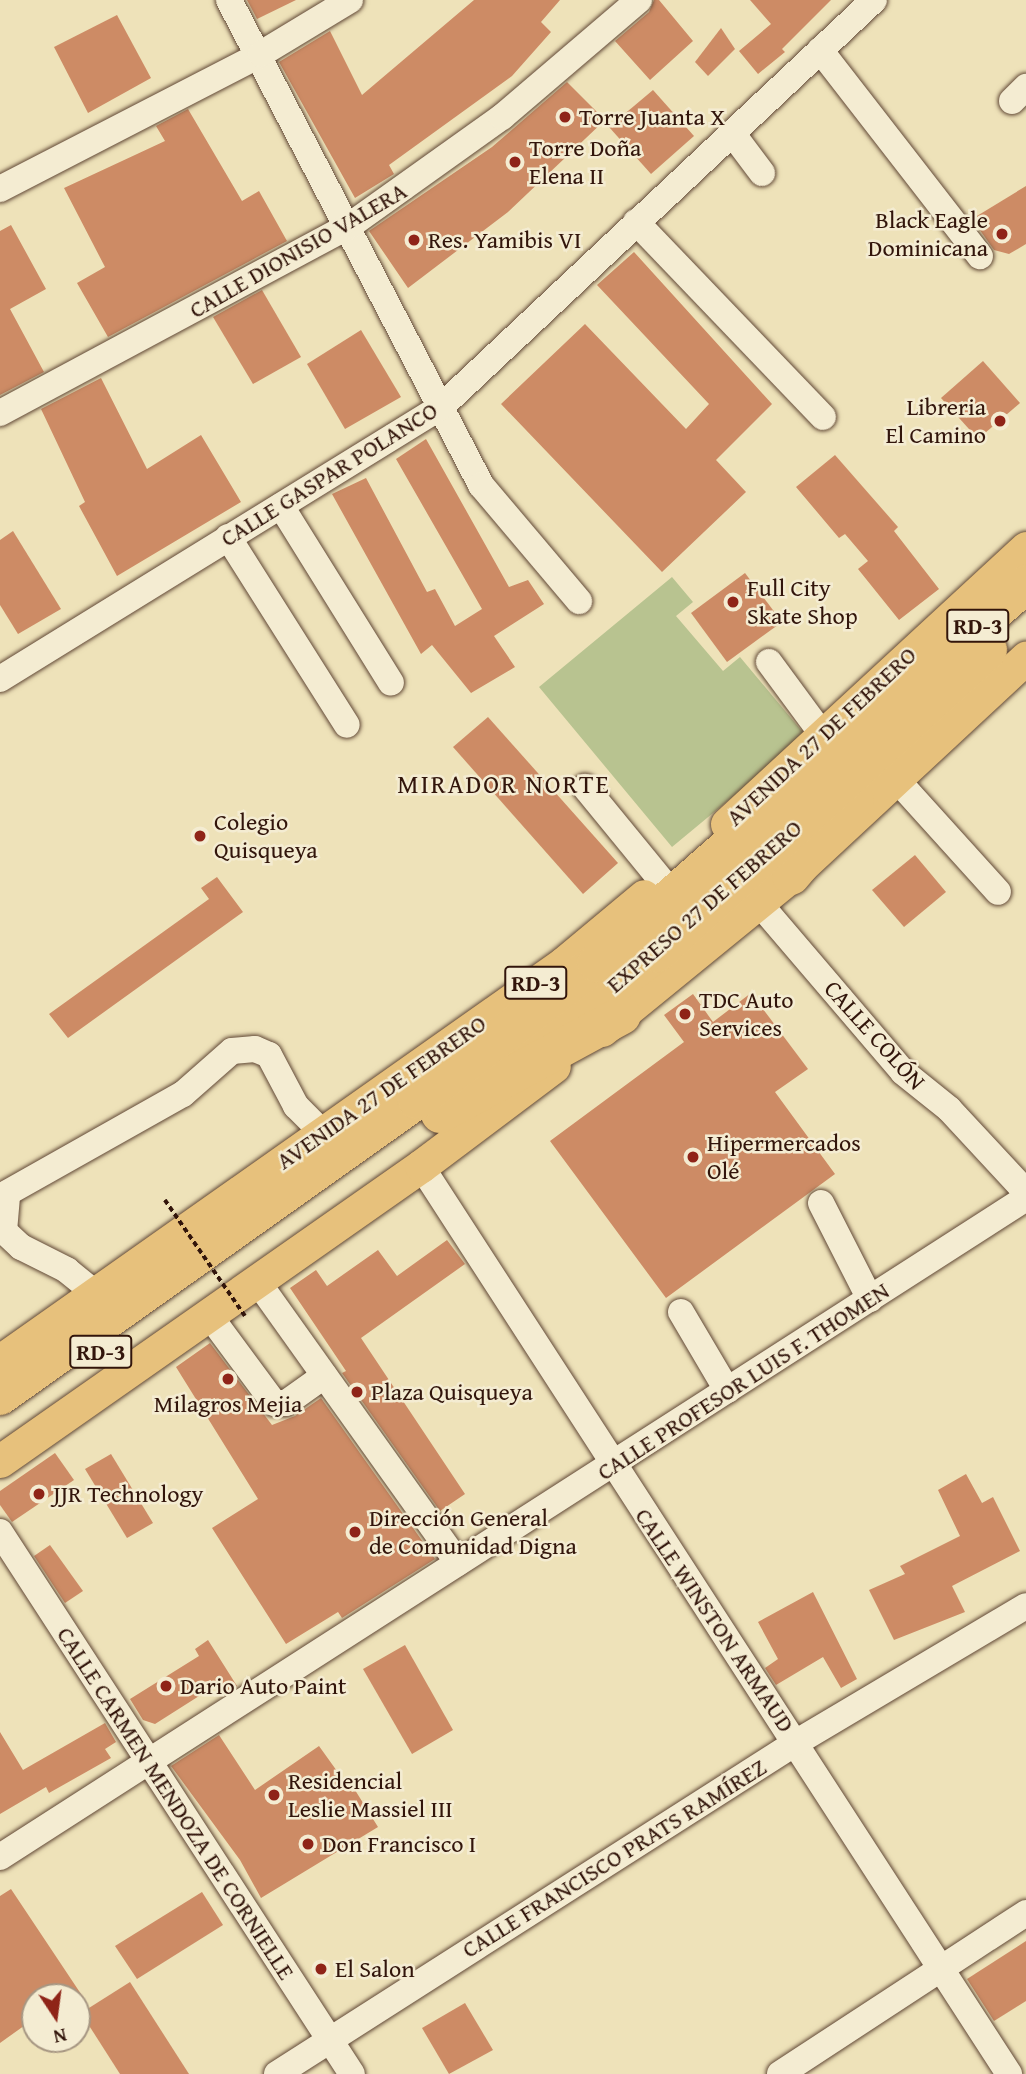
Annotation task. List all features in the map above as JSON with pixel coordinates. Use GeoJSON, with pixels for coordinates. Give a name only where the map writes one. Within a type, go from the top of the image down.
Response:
{"type":"FeatureCollection","features":[{"type":"Feature","properties":{"kind":"highway","name":"RD-3"},"geometry":{"type":"LineString","coordinates":[[942,676],[1026,584]]}},
{"type":"Feature","properties":{"kind":"highway","name":"RD-3"},"geometry":{"type":"LineString","coordinates":[[942,676],[1026,615]]}},
{"type":"Feature","properties":{"kind":"highway"},"geometry":{"type":"LineString","coordinates":[[718,832],[942,676]]}},
{"type":"Feature","properties":{"kind":"highway"},"geometry":{"type":"LineString","coordinates":[[791,876],[942,676]]}},
{"type":"Feature","properties":{"kind":"highway","name":"EXPRESO 27 DE FEBRERO"},"geometry":{"type":"LineString","coordinates":[[200,1286],[429,1107],[596,963],[942,676]]}},
{"type":"Feature","properties":{"kind":"highway"},"geometry":{"type":"LineString","coordinates":[[429,1107],[564,962]]}},
{"type":"Feature","properties":{"kind":"highway"},"geometry":{"type":"LineString","coordinates":[[429,1107],[622,1015]]}},
{"type":"Feature","properties":{"kind":"highway","name":"RD-3"},"geometry":{"type":"LineString","coordinates":[[0,1396],[200,1286]]}},
{"type":"Feature","properties":{"kind":"highway","name":"RD-3"},"geometry":{"type":"LineString","coordinates":[[0,1423],[200,1286]]}},
{"type":"Feature","properties":{"kind":"main road","name":"AVENIDA 27 DE FEBRERO"},"geometry":{"type":"LineString","coordinates":[[0,1361],[564,962],[718,832],[1026,548]]}},
{"type":"Feature","properties":{"kind":"main road","name":"RD-3"},"geometry":{"type":"LineString","coordinates":[[0,1461],[200,1286],[257,1282],[421,1166],[622,1015],[791,876],[1026,658]]}},
{"type":"Feature","properties":{"kind":"street"},"geometry":{"type":"LineString","coordinates":[[229,0],[261,54],[441,407],[502,514],[579,601]]}},
{"type":"Feature","properties":{"kind":"street"},"geometry":{"type":"LineString","coordinates":[[0,189],[261,54],[350,0]]}},
{"type":"Feature","properties":{"kind":"street","name":"CALLE DIONISIO VALERA"},"geometry":{"type":"LineString","coordinates":[[0,413],[349,226],[502,117],[639,0]]}},
{"type":"Feature","properties":{"kind":"street","name":"CALLE GASPAR POLANCO"},"geometry":{"type":"LineString","coordinates":[[0,679],[441,407],[874,0]]}},
{"type":"Feature","properties":{"kind":"street"},"geometry":{"type":"LineString","coordinates":[[820,50],[979,256]]}},
{"type":"Feature","properties":{"kind":"street"},"geometry":{"type":"LineString","coordinates":[[732,133],[762,173]]}},
{"type":"Feature","properties":{"kind":"street"},"geometry":{"type":"LineString","coordinates":[[636,222],[823,417]]}},
{"type":"Feature","properties":{"kind":"street"},"geometry":{"type":"LineString","coordinates":[[281,506],[391,683]]}},
{"type":"Feature","properties":{"kind":"street"},"geometry":{"type":"LineString","coordinates":[[228,537],[347,725]]}},
{"type":"Feature","properties":{"kind":"street"},"geometry":{"type":"LineString","coordinates":[[769,663],[822,734]]}},
{"type":"Feature","properties":{"kind":"street"},"geometry":{"type":"LineString","coordinates":[[896,779],[998,892]]}},
{"type":"Feature","properties":{"kind":"street"},"geometry":{"type":"LineString","coordinates":[[585,787],[662,881]]}},
{"type":"Feature","properties":{"kind":"street","name":"CALLE COLÓN"},"geometry":{"type":"LineString","coordinates":[[758,902],[902,1072],[949,1109],[1026,1192]]}},
{"type":"Feature","properties":{"kind":"street"},"geometry":{"type":"LineString","coordinates":[[94,1293],[67,1270],[11,1242],[5,1231],[2,1207],[7,1194],[183,1094],[233,1051],[255,1049],[269,1055],[296,1105],[323,1133]]}},
{"type":"Feature","properties":{"kind":"street","name":"CALLE WINSTON ARMAUD"},"geometry":{"type":"LineString","coordinates":[[421,1166],[612,1466],[796,1742],[1009,2074]]}},
{"type":"Feature","properties":{"kind":"street","name":"CALLE PROFESOR LUIS F. THOMEN"},"geometry":{"type":"LineString","coordinates":[[0,1857],[1026,1198]]}},
{"type":"Feature","properties":{"kind":"street"},"geometry":{"type":"LineString","coordinates":[[821,1203],[870,1299]]}},
{"type":"Feature","properties":{"kind":"street"},"geometry":{"type":"LineString","coordinates":[[257,1282],[458,1563]]}},
{"type":"Feature","properties":{"kind":"street"},"geometry":{"type":"LineString","coordinates":[[200,1286],[274,1403],[286,1403],[324,1376]]}},
{"type":"Feature","properties":{"kind":"street"},"geometry":{"type":"LineString","coordinates":[[681,1312],[727,1390]]}},
{"type":"Feature","properties":{"kind":"street","name":"CALLE CARMEN MENDOZA DE CORNIELLE"},"geometry":{"type":"LineString","coordinates":[[0,1532],[352,2074]]}},
{"type":"Feature","properties":{"kind":"street","name":"CALLE FRANCISCO PRATS RAMÍREZ"},"geometry":{"type":"LineString","coordinates":[[277,2074],[796,1742],[1026,1606]]}},
{"type":"Feature","properties":{"kind":"street"},"geometry":{"type":"LineString","coordinates":[[780,2074],[1026,1913]]}},
{"type":"Feature","properties":{"kind":"path"},"geometry":{"type":"LineString","coordinates":[[165,1200],[245,1316]]}},
{"type":"Feature","properties":{"kind":"green space"},"geometry":{"type":"Polygon","coordinates":[[[672,577],[693,602],[676,616],[723,671],[740,657],[806,736],[672,847],[539,687],[672,577]]]}},
{"type":"Feature","properties":{"kind":"building"},"geometry":{"type":"Polygon","coordinates":[[[247,0],[296,0],[257,19],[247,0]]]}},
{"type":"Feature","properties":{"kind":"building"},"geometry":{"type":"Polygon","coordinates":[[[474,0],[560,0],[541,22],[551,32],[512,76],[389,165],[394,174],[355,198],[279,62],[330,31],[362,95],[474,0]]]}},
{"type":"Feature","properties":{"kind":"building"},"geometry":{"type":"Polygon","coordinates":[[[654,0],[659,0],[693,41],[650,80],[615,41],[649,12],[654,0]]]}},
{"type":"Feature","properties":{"kind":"building"},"geometry":{"type":"Polygon","coordinates":[[[750,0],[831,0],[782,49],[785,52],[758,74],[739,51],[771,24],[750,0]]]}},
{"type":"Feature","properties":{"kind":"building"},"geometry":{"type":"Polygon","coordinates":[[[117,15],[151,78],[88,113],[54,47],[117,15]]]}},
{"type":"Feature","properties":{"kind":"building"},"geometry":{"type":"Polygon","coordinates":[[[721,28],[735,49],[708,76],[695,62],[721,28]]]}},
{"type":"Feature","properties":{"kind":"building"},"geometry":{"type":"Polygon","coordinates":[[[567,82],[605,120],[508,212],[408,288],[369,231],[492,147],[567,82]]]}},
{"type":"Feature","properties":{"kind":"building"},"geometry":{"type":"Polygon","coordinates":[[[653,90],[694,136],[651,174],[609,127],[653,90]]]}},
{"type":"Feature","properties":{"kind":"building"},"geometry":{"type":"Polygon","coordinates":[[[188,109],[242,201],[259,191],[287,241],[108,337],[77,283],[105,267],[64,188],[165,141],[156,126],[188,109]]]}},
{"type":"Feature","properties":{"kind":"building","name":"Black Eagle Dominicana"},"geometry":{"type":"Polygon","coordinates":[[[1026,186],[1026,244],[1009,254],[994,250],[972,219],[1026,186]]]}},
{"type":"Feature","properties":{"kind":"building"},"geometry":{"type":"Polygon","coordinates":[[[11,225],[46,289],[10,309],[44,372],[0,395],[0,231],[11,225]]]}},
{"type":"Feature","properties":{"kind":"building"},"geometry":{"type":"Polygon","coordinates":[[[634,252],[772,404],[716,460],[746,492],[662,572],[501,404],[585,324],[686,429],[709,404],[597,285],[634,252]]]}},
{"type":"Feature","properties":{"kind":"building"},"geometry":{"type":"Polygon","coordinates":[[[262,290],[301,357],[253,384],[213,317],[262,290]]]}},
{"type":"Feature","properties":{"kind":"building"},"geometry":{"type":"Polygon","coordinates":[[[361,330],[401,397],[345,429],[307,364],[361,330]]]}},
{"type":"Feature","properties":{"kind":"building"},"geometry":{"type":"Polygon","coordinates":[[[983,361],[1020,403],[978,439],[941,398],[983,361]]]}},
{"type":"Feature","properties":{"kind":"building"},"geometry":{"type":"Polygon","coordinates":[[[101,378],[147,469],[201,435],[241,502],[117,576],[79,506],[85,502],[41,409],[101,378]]]}},
{"type":"Feature","properties":{"kind":"building"},"geometry":{"type":"Polygon","coordinates":[[[426,439],[509,587],[528,580],[544,604],[494,636],[515,667],[471,693],[432,645],[421,654],[332,494],[366,478],[427,592],[435,589],[455,626],[482,609],[396,459],[426,439]]]}},
{"type":"Feature","properties":{"kind":"building"},"geometry":{"type":"Polygon","coordinates":[[[835,455],[898,527],[894,531],[939,589],[899,620],[858,569],[868,561],[845,534],[839,538],[796,487],[835,455]]]}},
{"type":"Feature","properties":{"kind":"building"},"geometry":{"type":"Polygon","coordinates":[[[13,531],[61,609],[18,634],[0,605],[0,540],[13,531]]]}},
{"type":"Feature","properties":{"kind":"building"},"geometry":{"type":"Polygon","coordinates":[[[745,573],[782,622],[727,662],[691,613],[745,573]]]}},
{"type":"Feature","properties":{"kind":"building"},"geometry":{"type":"Polygon","coordinates":[[[488,717],[618,863],[583,894],[453,747],[488,717]]]}},
{"type":"Feature","properties":{"kind":"building"},"geometry":{"type":"Polygon","coordinates":[[[915,855],[946,892],[904,927],[872,890],[915,855]]]}},
{"type":"Feature","properties":{"kind":"building"},"geometry":{"type":"Polygon","coordinates":[[[217,877],[243,912],[68,1038],[49,1014],[209,899],[201,888],[217,877]]]}},
{"type":"Feature","properties":{"kind":"building","name":"Hipermercados Olé"},"geometry":{"type":"Polygon","coordinates":[[[751,993],[808,1069],[775,1092],[835,1174],[666,1298],[550,1141],[684,1042],[664,1015],[693,994],[713,1022],[751,993]]]}},
{"type":"Feature","properties":{"kind":"building"},"geometry":{"type":"Polygon","coordinates":[[[447,1240],[465,1264],[361,1338],[465,1494],[440,1511],[342,1373],[346,1371],[290,1288],[316,1270],[327,1286],[378,1250],[397,1276],[447,1240]]]}},
{"type":"Feature","properties":{"kind":"building"},"geometry":{"type":"Polygon","coordinates":[[[210,1343],[272,1425],[295,1416],[321,1398],[435,1559],[342,1618],[338,1612],[286,1644],[212,1528],[258,1499],[176,1367],[210,1343]]]}},
{"type":"Feature","properties":{"kind":"building","name":"JJR Technology"},"geometry":{"type":"Polygon","coordinates":[[[55,1453],[74,1480],[12,1522],[0,1505],[0,1491],[55,1453]]]}},
{"type":"Feature","properties":{"kind":"building"},"geometry":{"type":"Polygon","coordinates":[[[111,1454],[153,1523],[127,1538],[85,1469],[111,1454]]]}},
{"type":"Feature","properties":{"kind":"building"},"geometry":{"type":"Polygon","coordinates":[[[966,1474],[982,1503],[993,1497],[1020,1551],[952,1586],[965,1612],[894,1640],[869,1590],[905,1574],[900,1566],[960,1536],[938,1490],[966,1474]]]}},
{"type":"Feature","properties":{"kind":"building"},"geometry":{"type":"Polygon","coordinates":[[[50,1545],[83,1591],[65,1603],[34,1556],[50,1545]]]}},
{"type":"Feature","properties":{"kind":"building"},"geometry":{"type":"Polygon","coordinates":[[[813,1592],[857,1679],[841,1688],[823,1657],[776,1685],[765,1668],[778,1659],[758,1622],[813,1592]]]}},
{"type":"Feature","properties":{"kind":"building"},"geometry":{"type":"Polygon","coordinates":[[[208,1640],[237,1686],[224,1694],[218,1684],[155,1724],[143,1720],[130,1699],[199,1656],[195,1649],[208,1640]]]}},
{"type":"Feature","properties":{"kind":"building"},"geometry":{"type":"Polygon","coordinates":[[[405,1645],[453,1730],[412,1754],[363,1669],[405,1645]]]}},
{"type":"Feature","properties":{"kind":"building"},"geometry":{"type":"Polygon","coordinates":[[[105,1723],[116,1742],[105,1749],[111,1758],[49,1793],[46,1787],[0,1814],[0,1732],[23,1770],[105,1723]]]}},
{"type":"Feature","properties":{"kind":"building"},"geometry":{"type":"Polygon","coordinates":[[[219,1735],[255,1790],[319,1746],[352,1792],[355,1790],[378,1827],[261,1898],[240,1860],[171,1766],[219,1735]]]}},
{"type":"Feature","properties":{"kind":"building"},"geometry":{"type":"Polygon","coordinates":[[[11,1889],[74,1983],[21,1983],[21,2028],[0,2043],[0,1896],[11,1889]]]}},
{"type":"Feature","properties":{"kind":"building"},"geometry":{"type":"Polygon","coordinates":[[[202,1892],[223,1925],[137,1979],[115,1946],[202,1892]]]}},
{"type":"Feature","properties":{"kind":"building"},"geometry":{"type":"Polygon","coordinates":[[[1026,1941],[1026,2001],[994,2021],[967,1979],[1026,1941]]]}},
{"type":"Feature","properties":{"kind":"building"},"geometry":{"type":"Polygon","coordinates":[[[130,1982],[189,2074],[120,2074],[91,2029],[91,2007],[130,1982]]]}},
{"type":"Feature","properties":{"kind":"building"},"geometry":{"type":"Polygon","coordinates":[[[465,2003],[493,2050],[449,2074],[422,2028],[465,2003]]]}},
{"type":"Feature","properties":{"kind":"place","name":"Torre Juanta X"},"geometry":{"type":"Point","coordinates":[565,117]}},
{"type":"Feature","properties":{"kind":"place","name":"Torre Doña Elena II"},"geometry":{"type":"Point","coordinates":[515,162]}},
{"type":"Feature","properties":{"kind":"place","name":"Black Eagle Dominicana"},"geometry":{"type":"Point","coordinates":[1002,234]}},
{"type":"Feature","properties":{"kind":"place","name":"Res. Yamibis VI"},"geometry":{"type":"Point","coordinates":[414,240]}},
{"type":"Feature","properties":{"kind":"place","name":"Libreria El Camino"},"geometry":{"type":"Point","coordinates":[1000,421]}},
{"type":"Feature","properties":{"kind":"place","name":"Full City Skate Shop"},"geometry":{"type":"Point","coordinates":[733,602]}},
{"type":"Feature","properties":{"kind":"place","name":"Colegio Quisqueya"},"geometry":{"type":"Point","coordinates":[200,836]}},
{"type":"Feature","properties":{"kind":"place","name":"TDC Auto Services"},"geometry":{"type":"Point","coordinates":[685,1014]}},
{"type":"Feature","properties":{"kind":"place","name":"Hipermercados Olé"},"geometry":{"type":"Point","coordinates":[693,1157]}},
{"type":"Feature","properties":{"kind":"place","name":"Milagros Mejia"},"geometry":{"type":"Point","coordinates":[228,1379]}},
{"type":"Feature","properties":{"kind":"place","name":"Plaza Quisqueya"},"geometry":{"type":"Point","coordinates":[357,1392]}},
{"type":"Feature","properties":{"kind":"place","name":"JJR Technology"},"geometry":{"type":"Point","coordinates":[39,1494]}},
{"type":"Feature","properties":{"kind":"place","name":"Dirección General de Comunidad Digna"},"geometry":{"type":"Point","coordinates":[355,1532]}},
{"type":"Feature","properties":{"kind":"place","name":"Dario Auto Paint"},"geometry":{"type":"Point","coordinates":[166,1686]}},
{"type":"Feature","properties":{"kind":"place","name":"Residencial Leslie Massiel III"},"geometry":{"type":"Point","coordinates":[274,1795]}},
{"type":"Feature","properties":{"kind":"place","name":"Don Francisco I"},"geometry":{"type":"Point","coordinates":[308,1844]}},
{"type":"Feature","properties":{"kind":"place","name":"El Salon"},"geometry":{"type":"Point","coordinates":[321,1969]}},
{"type":"Feature","properties":{"kind":"district","name":"MIRADOR NORTE"},"geometry":{"type":"Point","coordinates":[504,784]}}]}
